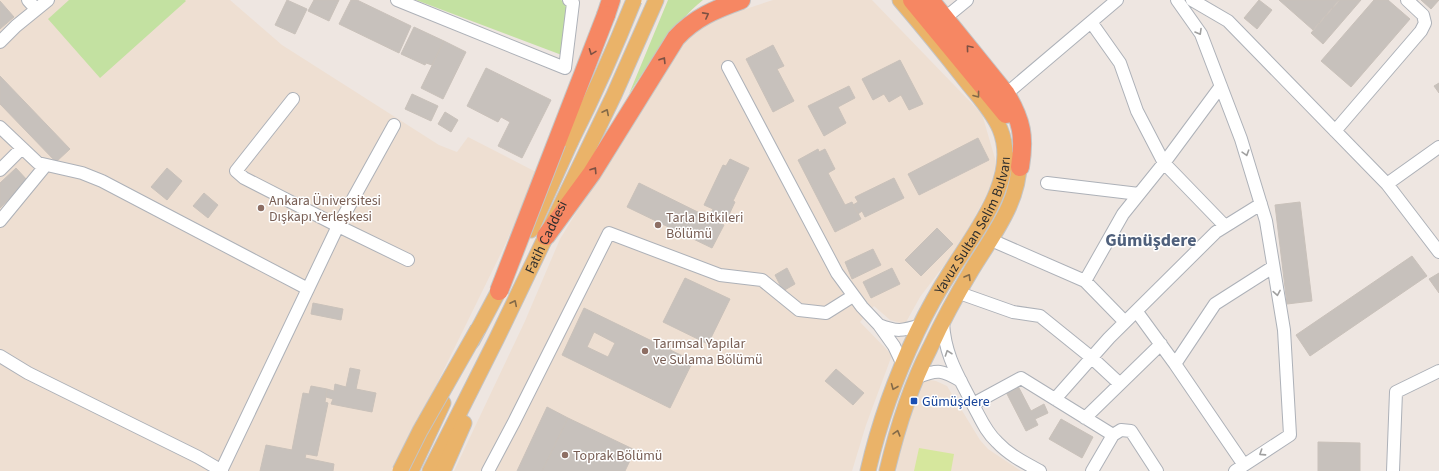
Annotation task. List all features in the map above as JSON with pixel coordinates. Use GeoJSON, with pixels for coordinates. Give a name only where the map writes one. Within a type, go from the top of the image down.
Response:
{"type":"FeatureCollection","features":[{"type":"Feature","properties":{"kind":"highway"},"geometry":{"type":"LineString","coordinates":[[546,236],[592,173],[676,38],[686,27],[698,19],[716,9],[741,0]]}},
{"type":"Feature","properties":{"kind":"highway"},"geometry":{"type":"LineString","coordinates":[[912,0],[1006,114]]}},
{"type":"Feature","properties":{"kind":"highway"},"geometry":{"type":"LineString","coordinates":[[930,0],[1006,94],[1016,112],[1023,143],[1020,168]]}},
{"type":"Feature","properties":{"kind":"highway"},"geometry":{"type":"LineString","coordinates":[[499,291],[608,8]]}},
{"type":"Feature","properties":{"kind":"main road","name":"Fatih Caddesi"},"geometry":{"type":"LineString","coordinates":[[410,471],[478,329],[534,224],[571,141],[590,104],[634,0]]}},
{"type":"Feature","properties":{"kind":"main road","name":"Fatih Caddesi"},"geometry":{"type":"LineString","coordinates":[[430,471],[497,338],[620,83],[656,0]]}},
{"type":"Feature","properties":{"kind":"main road","name":"Yavuz Sultan Selim Bulvarı"},"geometry":{"type":"LineString","coordinates":[[868,471],[883,416],[903,365],[921,325],[950,272],[983,220],[1004,173],[1005,160],[1004,144],[1000,128],[990,112],[939,46],[900,0]]}},
{"type":"Feature","properties":{"kind":"main road","name":"Yavuz Sultan Selim Bulvarı"},"geometry":{"type":"LineString","coordinates":[[887,471],[902,416],[929,349],[960,291],[995,235],[1011,202],[1020,168],[1019,155],[1014,134],[1006,114]]}},
{"type":"Feature","properties":{"kind":"main road"},"geometry":{"type":"LineString","coordinates":[[400,471],[420,431],[478,329]]}},
{"type":"Feature","properties":{"kind":"main road"},"geometry":{"type":"LineString","coordinates":[[443,471],[497,338]]}},
{"type":"Feature","properties":{"kind":"street"},"geometry":{"type":"LineString","coordinates":[[28,0],[36,9]]}},
{"type":"Feature","properties":{"kind":"street"},"geometry":{"type":"LineString","coordinates":[[0,42],[16,26],[48,0]]}},
{"type":"Feature","properties":{"kind":"street"},"geometry":{"type":"LineString","coordinates":[[397,0],[565,68],[572,1]]}},
{"type":"Feature","properties":{"kind":"street"},"geometry":{"type":"LineString","coordinates":[[945,18],[967,0]]}},
{"type":"Feature","properties":{"kind":"street"},"geometry":{"type":"LineString","coordinates":[[1006,94],[1117,0]]}},
{"type":"Feature","properties":{"kind":"street"},"geometry":{"type":"LineString","coordinates":[[1137,312],[1175,364],[1240,468],[1290,436],[1284,330],[1266,221],[1241,139],[1221,86],[1200,34],[1177,0]]}},
{"type":"Feature","properties":{"kind":"street"},"geometry":{"type":"LineString","coordinates":[[1192,0],[1228,21],[1387,184],[1439,252]]}},
{"type":"Feature","properties":{"kind":"street"},"geometry":{"type":"LineString","coordinates":[[1335,132],[1421,31],[1425,23],[1423,15],[1406,0]]}},
{"type":"Feature","properties":{"kind":"street"},"geometry":{"type":"LineString","coordinates":[[1090,22],[1120,64],[1137,111],[1164,163],[1225,226]]}},
{"type":"Feature","properties":{"kind":"street"},"geometry":{"type":"LineString","coordinates":[[728,67],[837,273],[853,296],[879,325],[894,346],[903,365]]}},
{"type":"Feature","properties":{"kind":"street"},"geometry":{"type":"LineString","coordinates":[[1085,281],[1124,214],[1221,86]]}},
{"type":"Feature","properties":{"kind":"street"},"geometry":{"type":"LineString","coordinates":[[293,99],[236,171],[244,178],[408,260]]}},
{"type":"Feature","properties":{"kind":"street"},"geometry":{"type":"LineString","coordinates":[[0,356],[28,373],[198,457],[221,471],[338,226],[394,125]]}},
{"type":"Feature","properties":{"kind":"street"},"geometry":{"type":"LineString","coordinates":[[0,126],[38,163],[82,173],[102,181],[308,288]]}},
{"type":"Feature","properties":{"kind":"street"},"geometry":{"type":"LineString","coordinates":[[1387,184],[1439,147]]}},
{"type":"Feature","properties":{"kind":"street"},"geometry":{"type":"LineString","coordinates":[[0,170],[22,148]]}},
{"type":"Feature","properties":{"kind":"street"},"geometry":{"type":"LineString","coordinates":[[0,221],[46,165]]}},
{"type":"Feature","properties":{"kind":"street"},"geometry":{"type":"LineString","coordinates":[[1047,183],[1139,194]]}},
{"type":"Feature","properties":{"kind":"street"},"geometry":{"type":"LineString","coordinates":[[1055,399],[1125,322],[1137,312],[1216,232],[1261,204]]}},
{"type":"Feature","properties":{"kind":"street"},"geometry":{"type":"LineString","coordinates":[[488,471],[518,415],[609,233],[720,275],[762,280],[799,310],[826,313],[853,296]]}},
{"type":"Feature","properties":{"kind":"street"},"geometry":{"type":"LineString","coordinates":[[998,243],[1085,281],[1125,322]]}},
{"type":"Feature","properties":{"kind":"street"},"geometry":{"type":"LineString","coordinates":[[1175,364],[1215,304],[1273,267]]}},
{"type":"Feature","properties":{"kind":"street"},"geometry":{"type":"LineString","coordinates":[[965,295],[1013,312],[1040,316],[1092,358],[1120,384]]}},
{"type":"Feature","properties":{"kind":"street"},"geometry":{"type":"LineString","coordinates":[[943,323],[944,340],[947,351],[984,427],[997,443],[1013,455],[1040,471]]}},
{"type":"Feature","properties":{"kind":"street"},"geometry":{"type":"LineString","coordinates":[[879,325],[893,330],[905,330],[921,325]]}},
{"type":"Feature","properties":{"kind":"street"},"geometry":{"type":"LineString","coordinates":[[1086,418],[1161,344]]}},
{"type":"Feature","properties":{"kind":"street"},"geometry":{"type":"LineString","coordinates":[[918,376],[932,371],[947,373],[961,381]]}},
{"type":"Feature","properties":{"kind":"street"},"geometry":{"type":"LineString","coordinates":[[1392,471],[1396,392],[1439,371]]}},
{"type":"Feature","properties":{"kind":"street"},"geometry":{"type":"LineString","coordinates":[[973,404],[1021,378],[1113,435]]}},
{"type":"Feature","properties":{"kind":"street"},"geometry":{"type":"LineString","coordinates":[[1092,471],[1113,435],[1121,430],[1131,431],[1158,471]]}},
{"type":"Feature","properties":{"kind":"shaded area","name":"Ankara Üniversitesi Dışkapı Yerleşkesi"},"geometry":{"type":"Polygon","coordinates":[[[0,0],[230,0],[282,45],[439,145],[457,152],[468,137],[536,172],[506,243],[394,471],[0,471],[0,0]]]}},
{"type":"Feature","properties":{"kind":"shaded area"},"geometry":{"type":"Polygon","coordinates":[[[773,0],[872,0],[982,114],[996,162],[991,186],[961,243],[920,297],[905,324],[890,320],[874,306],[860,322],[892,355],[866,425],[852,471],[454,471],[525,321],[560,239],[682,40],[709,21],[773,0]]]}},
{"type":"Feature","properties":{"kind":"shaded area"},"geometry":{"type":"Polygon","coordinates":[[[924,379],[936,381],[947,386],[980,440],[988,449],[1021,471],[896,471],[902,444],[924,379]]]}},
{"type":"Feature","properties":{"kind":"green space"},"geometry":{"type":"Polygon","coordinates":[[[69,0],[186,1],[100,78],[48,19],[69,0]]]}},
{"type":"Feature","properties":{"kind":"green space"},"geometry":{"type":"Polygon","coordinates":[[[416,0],[561,0],[570,5],[567,57],[416,0]]]}},
{"type":"Feature","properties":{"kind":"green space"},"geometry":{"type":"Polygon","coordinates":[[[668,0],[703,0],[672,32],[629,94],[668,0]]]}},
{"type":"Feature","properties":{"kind":"green space"},"geometry":{"type":"Polygon","coordinates":[[[919,448],[954,454],[951,471],[914,471],[919,448]]]}},
{"type":"Feature","properties":{"kind":"building"},"geometry":{"type":"Polygon","coordinates":[[[287,0],[307,9],[295,34],[275,25],[287,0]]]}},
{"type":"Feature","properties":{"kind":"building"},"geometry":{"type":"Polygon","coordinates":[[[314,0],[339,0],[329,21],[308,11],[314,0]]]}},
{"type":"Feature","properties":{"kind":"building"},"geometry":{"type":"Polygon","coordinates":[[[351,0],[357,0],[411,26],[399,53],[339,24],[351,0]]]}},
{"type":"Feature","properties":{"kind":"building"},"geometry":{"type":"Polygon","coordinates":[[[1259,0],[1272,10],[1257,29],[1244,18],[1259,0]]]}},
{"type":"Feature","properties":{"kind":"building"},"geometry":{"type":"Polygon","coordinates":[[[1279,0],[1339,0],[1313,30],[1279,0]]]}},
{"type":"Feature","properties":{"kind":"building"},"geometry":{"type":"Polygon","coordinates":[[[1340,0],[1361,0],[1323,44],[1311,33],[1340,0]]]}},
{"type":"Feature","properties":{"kind":"building"},"geometry":{"type":"Polygon","coordinates":[[[1374,0],[1388,0],[1410,19],[1351,87],[1321,61],[1374,0]]]}},
{"type":"Feature","properties":{"kind":"building"},"geometry":{"type":"Polygon","coordinates":[[[1421,0],[1439,0],[1431,9],[1421,0]]]}},
{"type":"Feature","properties":{"kind":"building"},"geometry":{"type":"Polygon","coordinates":[[[0,1],[14,17],[0,29],[0,1]]]}},
{"type":"Feature","properties":{"kind":"building"},"geometry":{"type":"Polygon","coordinates":[[[414,27],[444,41],[432,65],[426,63],[425,65],[401,54],[414,27]]]}},
{"type":"Feature","properties":{"kind":"building"},"geometry":{"type":"Polygon","coordinates":[[[444,41],[466,52],[443,99],[421,88],[444,41]]]}},
{"type":"Feature","properties":{"kind":"building"},"geometry":{"type":"Polygon","coordinates":[[[773,45],[784,66],[777,69],[794,101],[773,112],[746,59],[773,45]]]}},
{"type":"Feature","properties":{"kind":"building"},"geometry":{"type":"Polygon","coordinates":[[[900,60],[923,104],[909,110],[901,95],[889,102],[884,94],[873,100],[862,79],[900,60]]]}},
{"type":"Feature","properties":{"kind":"building"},"geometry":{"type":"Polygon","coordinates":[[[486,68],[551,100],[522,158],[498,146],[510,122],[501,117],[498,122],[467,106],[486,68]]]}},
{"type":"Feature","properties":{"kind":"building"},"geometry":{"type":"Polygon","coordinates":[[[0,76],[70,149],[56,162],[0,104],[0,76]]]}},
{"type":"Feature","properties":{"kind":"building"},"geometry":{"type":"Polygon","coordinates":[[[1439,83],[1439,93],[1434,86],[1439,83]]]}},
{"type":"Feature","properties":{"kind":"building"},"geometry":{"type":"Polygon","coordinates":[[[849,86],[855,98],[838,107],[846,123],[824,136],[808,106],[849,86]]]}},
{"type":"Feature","properties":{"kind":"building"},"geometry":{"type":"Polygon","coordinates":[[[412,94],[438,106],[431,121],[405,109],[412,94]]]}},
{"type":"Feature","properties":{"kind":"building"},"geometry":{"type":"Polygon","coordinates":[[[445,112],[458,120],[451,132],[438,124],[445,112]]]}},
{"type":"Feature","properties":{"kind":"building"},"geometry":{"type":"Polygon","coordinates":[[[978,138],[989,160],[919,195],[908,174],[978,138]]]}},
{"type":"Feature","properties":{"kind":"building"},"geometry":{"type":"Polygon","coordinates":[[[818,149],[819,152],[825,149],[835,169],[828,173],[845,205],[852,202],[861,219],[835,232],[798,160],[818,149]]]}},
{"type":"Feature","properties":{"kind":"building"},"geometry":{"type":"Polygon","coordinates":[[[730,159],[749,168],[733,201],[735,202],[727,219],[717,215],[715,220],[709,217],[713,209],[704,205],[723,165],[726,166],[730,159]]]}},
{"type":"Feature","properties":{"kind":"building"},"geometry":{"type":"Polygon","coordinates":[[[16,168],[28,181],[0,208],[0,183],[16,168]]]}},
{"type":"Feature","properties":{"kind":"building"},"geometry":{"type":"Polygon","coordinates":[[[167,168],[182,181],[167,200],[151,187],[167,168]]]}},
{"type":"Feature","properties":{"kind":"building"},"geometry":{"type":"Polygon","coordinates":[[[894,178],[904,198],[865,217],[862,211],[858,214],[853,205],[858,202],[855,197],[894,178]]]}},
{"type":"Feature","properties":{"kind":"building"},"geometry":{"type":"Polygon","coordinates":[[[639,183],[724,225],[712,248],[627,207],[639,183]]]}},
{"type":"Feature","properties":{"kind":"building"},"geometry":{"type":"Polygon","coordinates":[[[204,193],[218,205],[208,218],[193,206],[204,193]]]}},
{"type":"Feature","properties":{"kind":"building"},"geometry":{"type":"Polygon","coordinates":[[[1300,202],[1312,301],[1287,304],[1275,205],[1300,202]]]}},
{"type":"Feature","properties":{"kind":"building"},"geometry":{"type":"Polygon","coordinates":[[[937,228],[953,244],[921,276],[905,260],[937,228]]]}},
{"type":"Feature","properties":{"kind":"building"},"geometry":{"type":"Polygon","coordinates":[[[873,249],[881,265],[852,279],[845,262],[873,249]]]}},
{"type":"Feature","properties":{"kind":"building"},"geometry":{"type":"Polygon","coordinates":[[[1412,256],[1427,276],[1310,356],[1296,335],[1412,256]]]}},
{"type":"Feature","properties":{"kind":"building"},"geometry":{"type":"Polygon","coordinates":[[[787,268],[795,284],[783,291],[775,275],[787,268]]]}},
{"type":"Feature","properties":{"kind":"building"},"geometry":{"type":"Polygon","coordinates":[[[892,268],[900,284],[871,298],[863,282],[892,268]]]}},
{"type":"Feature","properties":{"kind":"building"},"geometry":{"type":"Polygon","coordinates":[[[1439,273],[1439,293],[1429,279],[1439,273]]]}},
{"type":"Feature","properties":{"kind":"building"},"geometry":{"type":"Polygon","coordinates":[[[685,278],[730,299],[708,344],[663,322],[685,278]]]}},
{"type":"Feature","properties":{"kind":"building"},"geometry":{"type":"Polygon","coordinates":[[[313,303],[343,309],[341,320],[311,314],[313,303]]]}},
{"type":"Feature","properties":{"kind":"building"},"geometry":{"type":"Polygon","coordinates":[[[584,308],[693,361],[670,408],[562,355],[584,308]],[[594,332],[587,347],[608,357],[615,343],[594,332]]]}},
{"type":"Feature","properties":{"kind":"building"},"geometry":{"type":"Polygon","coordinates":[[[350,368],[360,370],[356,389],[376,393],[372,412],[331,404],[333,399],[326,397],[327,389],[334,391],[335,384],[346,387],[350,368]]]}},
{"type":"Feature","properties":{"kind":"building"},"geometry":{"type":"Polygon","coordinates":[[[836,369],[864,393],[853,405],[825,381],[836,369]]]}},
{"type":"Feature","properties":{"kind":"building"},"geometry":{"type":"Polygon","coordinates":[[[311,386],[327,389],[325,402],[328,403],[317,456],[306,454],[305,458],[334,464],[333,471],[260,471],[266,445],[292,450],[303,393],[309,394],[311,386]]]}},
{"type":"Feature","properties":{"kind":"building"},"geometry":{"type":"Polygon","coordinates":[[[1018,386],[1031,411],[1044,404],[1048,413],[1035,419],[1038,425],[1026,431],[1006,392],[1018,386]]]}},
{"type":"Feature","properties":{"kind":"building"},"geometry":{"type":"Polygon","coordinates":[[[547,407],[568,418],[542,471],[517,471],[547,407]]]}},
{"type":"Feature","properties":{"kind":"building"},"geometry":{"type":"Polygon","coordinates":[[[568,418],[635,450],[625,471],[542,471],[568,418]]]}},
{"type":"Feature","properties":{"kind":"building"},"geometry":{"type":"Polygon","coordinates":[[[1061,419],[1093,437],[1082,458],[1049,439],[1061,419]]]}},
{"type":"Feature","properties":{"kind":"building"},"geometry":{"type":"Polygon","coordinates":[[[1318,442],[1360,443],[1360,471],[1318,471],[1318,442]]]}},
{"type":"Feature","properties":{"kind":"place","name":"Ankara Üniversitesi Dışkapı Yerleşkesi"},"geometry":{"type":"Point","coordinates":[261,208]}},
{"type":"Feature","properties":{"kind":"place","name":"Tarla Bitkileri Bölümü"},"geometry":{"type":"Point","coordinates":[658,225]}},
{"type":"Feature","properties":{"kind":"place","name":"Tarımsal Yapılar ve Sulama Bölümü"},"geometry":{"type":"Point","coordinates":[645,351]}},
{"type":"Feature","properties":{"kind":"place","name":"Gümüşdere"},"geometry":{"type":"Point","coordinates":[914,401]}},
{"type":"Feature","properties":{"kind":"place","name":"Toprak Bölümü"},"geometry":{"type":"Point","coordinates":[565,455]}},
{"type":"Feature","properties":{"kind":"district","name":"Gümüşdere"},"geometry":{"type":"Point","coordinates":[1151,240]}}]}
